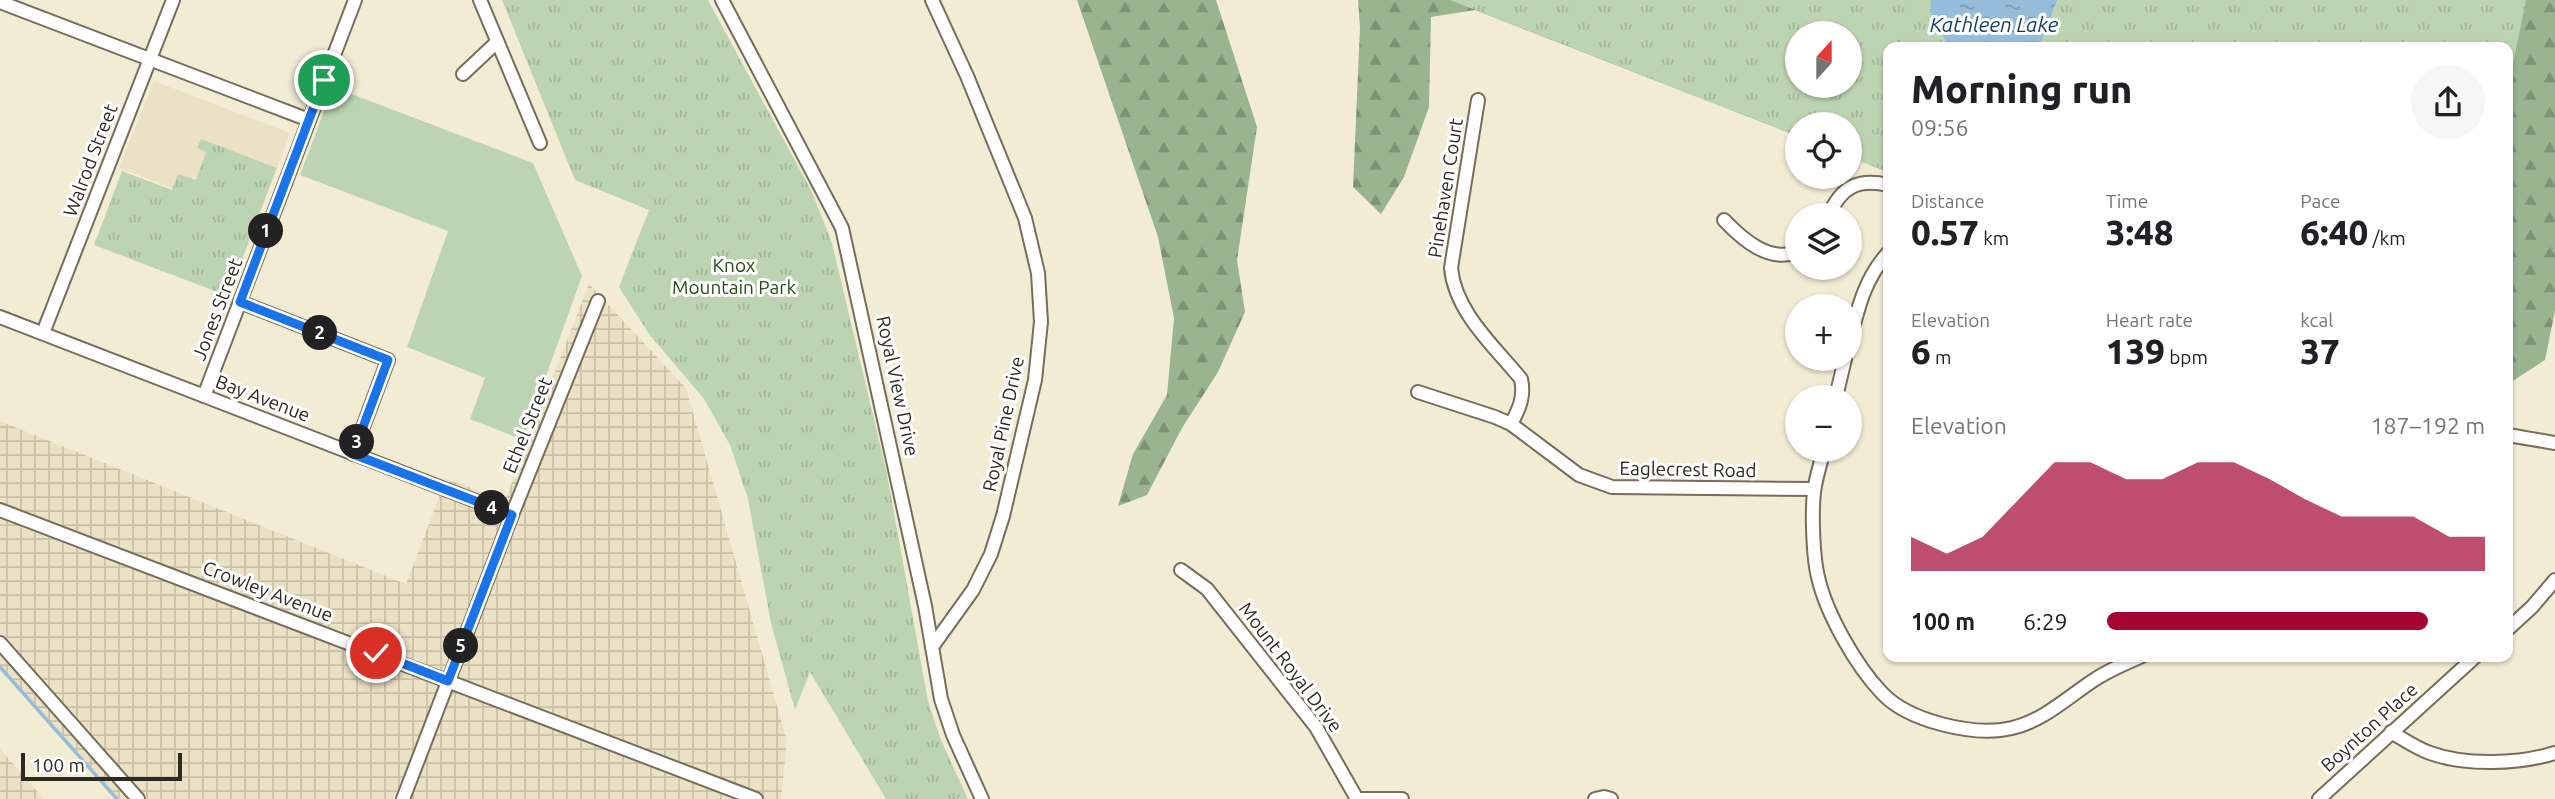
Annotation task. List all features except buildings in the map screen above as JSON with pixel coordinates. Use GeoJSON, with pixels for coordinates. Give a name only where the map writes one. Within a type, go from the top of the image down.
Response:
{"type":"FeatureCollection","features":[{"type":"Feature","properties":{"kind":"street","name":"Walrod Street"},"geometry":{"type":"LineString","coordinates":[[43,333],[173,0]]}},
{"type":"Feature","properties":{"kind":"street","name":"Jones Street"},"geometry":{"type":"LineString","coordinates":[[204,396],[355,0]]}},
{"type":"Feature","properties":{"kind":"street"},"geometry":{"type":"LineString","coordinates":[[480,0],[540,143]]}},
{"type":"Feature","properties":{"kind":"street","name":"Royal View Drive"},"geometry":{"type":"LineString","coordinates":[[722,0],[842,228],[906,517],[941,699],[953,735],[982,799]]}},
{"type":"Feature","properties":{"kind":"street","name":"Royal Pine Drive"},"geometry":{"type":"LineString","coordinates":[[932,0],[967,76],[1025,218],[1038,273],[1041,322],[1035,380],[1003,516],[991,554],[973,590],[932,647]]}},
{"type":"Feature","properties":{"kind":"street"},"geometry":{"type":"LineString","coordinates":[[0,1],[309,120]]}},
{"type":"Feature","properties":{"kind":"street"},"geometry":{"type":"LineString","coordinates":[[463,74],[497,42]]}},
{"type":"Feature","properties":{"kind":"street","name":"Pinehaven Court"},"geometry":{"type":"LineString","coordinates":[[1478,100],[1451,268],[1453,286],[1460,302],[1521,379],[1521,405],[1510,424]]}},
{"type":"Feature","properties":{"kind":"street"},"geometry":{"type":"LineString","coordinates":[[1834,203],[1859,183],[1871,181],[1883,184]]}},
{"type":"Feature","properties":{"kind":"street"},"geometry":{"type":"LineString","coordinates":[[1724,220],[1742,238],[1766,252],[1785,254]]}},
{"type":"Feature","properties":{"kind":"street"},"geometry":{"type":"LineString","coordinates":[[1862,297],[1872,272],[1883,259]]}},
{"type":"Feature","properties":{"kind":"street","name":"Ethel Street"},"geometry":{"type":"LineString","coordinates":[[403,799],[598,301]]}},
{"type":"Feature","properties":{"kind":"street"},"geometry":{"type":"LineString","coordinates":[[240,302],[388,360],[353,454]]}},
{"type":"Feature","properties":{"kind":"street","name":"Bay Avenue"},"geometry":{"type":"LineString","coordinates":[[0,317],[512,515]]}},
{"type":"Feature","properties":{"kind":"street","name":"Eaglecrest Road"},"geometry":{"type":"LineString","coordinates":[[1418,392],[1510,424],[1579,475],[1612,487],[1814,489]]}},
{"type":"Feature","properties":{"kind":"street"},"geometry":{"type":"LineString","coordinates":[[2513,436],[2555,443]]}},
{"type":"Feature","properties":{"kind":"street"},"geometry":{"type":"LineString","coordinates":[[1821,462],[1814,489],[1818,577],[1829,609],[1855,658],[1882,694],[1906,710],[1955,727],[1981,731],[2011,728],[2040,718],[2096,678],[2128,662]]}},
{"type":"Feature","properties":{"kind":"street","name":"Crowley Avenue"},"geometry":{"type":"LineString","coordinates":[[0,510],[756,799]]}},
{"type":"Feature","properties":{"kind":"street","name":"Mount Royal Drive"},"geometry":{"type":"LineString","coordinates":[[1181,570],[1207,589],[1316,727],[1357,799]]}},
{"type":"Feature","properties":{"kind":"street"},"geometry":{"type":"LineString","coordinates":[[2513,624],[2555,580]]}},
{"type":"Feature","properties":{"kind":"street"},"geometry":{"type":"LineString","coordinates":[[0,643],[138,799]]}},
{"type":"Feature","properties":{"kind":"street","name":"Boynton Place"},"geometry":{"type":"LineString","coordinates":[[2319,799],[2469,662]]}},
{"type":"Feature","properties":{"kind":"street"},"geometry":{"type":"LineString","coordinates":[[2391,732],[2430,753],[2472,761],[2508,761],[2555,753]]}},
{"type":"Feature","properties":{"kind":"street"},"geometry":{"type":"LineString","coordinates":[[1357,799],[1402,799]]}},
{"type":"Feature","properties":{"kind":"street"},"geometry":{"type":"LineString","coordinates":[[1595,799],[1611,799]]}},
{"type":"Feature","properties":{"kind":"shaded area"},"geometry":{"type":"Polygon","coordinates":[[[154,81],[290,133],[277,168],[216,145],[197,197],[119,168],[154,81]]]}},
{"type":"Feature","properties":{"kind":"shaded area"},"geometry":{"type":"Polygon","coordinates":[[[589,284],[686,388],[787,741],[781,799],[120,799],[0,665],[0,421],[406,584],[446,479],[505,500],[589,284]]]}},
{"type":"Feature","properties":{"kind":"shaded area"},"geometry":{"type":"Polygon","coordinates":[[[0,749],[44,799],[0,799],[0,749]]]}},
{"type":"Feature","properties":{"kind":"green space","name":"Knox Mountain Park"},"geometry":{"type":"Polygon","coordinates":[[[502,0],[708,0],[812,192],[832,243],[887,474],[928,701],[940,738],[968,799],[886,799],[810,672],[795,710],[771,623],[748,499],[730,445],[704,399],[649,334],[619,287],[649,210],[575,180],[502,0]]]}},
{"type":"Feature","properties":{"kind":"green space"},"geometry":{"type":"Polygon","coordinates":[[[1077,0],[1216,0],[1257,127],[1237,260],[1245,312],[1218,372],[1182,428],[1147,495],[1118,506],[1133,454],[1167,395],[1174,318],[1158,237],[1077,0]]]}},
{"type":"Feature","properties":{"kind":"green space"},"geometry":{"type":"Polygon","coordinates":[[[1358,0],[2555,0],[2555,311],[2545,360],[2513,381],[2513,42],[1883,42],[1883,170],[1862,162],[1862,112],[1785,112],[1785,131],[1475,10],[1431,17],[1429,107],[1404,177],[1381,214],[1353,187],[1360,28],[1358,0]]]}},
{"type":"Feature","properties":{"kind":"green space"},"geometry":{"type":"Polygon","coordinates":[[[1450,0],[2526,0],[2513,64],[2513,42],[1883,42],[1883,170],[1862,162],[1862,112],[1785,112],[1785,131],[1450,0]]]}},
{"type":"Feature","properties":{"kind":"green space"},"geometry":{"type":"Polygon","coordinates":[[[333,87],[533,163],[582,276],[523,440],[470,419],[485,378],[407,347],[448,231],[300,175],[333,87]]]}},
{"type":"Feature","properties":{"kind":"green space"},"geometry":{"type":"Polygon","coordinates":[[[201,139],[277,168],[228,296],[94,245],[122,171],[172,190],[178,174],[196,180],[206,152],[197,148],[201,139]]]}},
{"type":"Feature","properties":{"kind":"water","name":"Kathleen Lake"},"geometry":{"type":"Polygon","coordinates":[[[1931,0],[2057,0],[2041,42],[1946,42],[1930,11],[1931,0]]]}},
{"type":"Feature","properties":{"kind":"waterway"},"geometry":{"type":"LineString","coordinates":[[0,667],[117,799]]}},
{"type":"Feature","properties":{"kind":"route"},"geometry":{"type":"LineString","coordinates":[[324,80],[240,302],[388,360],[353,454],[512,515],[448,681],[376,653]]}}]}
